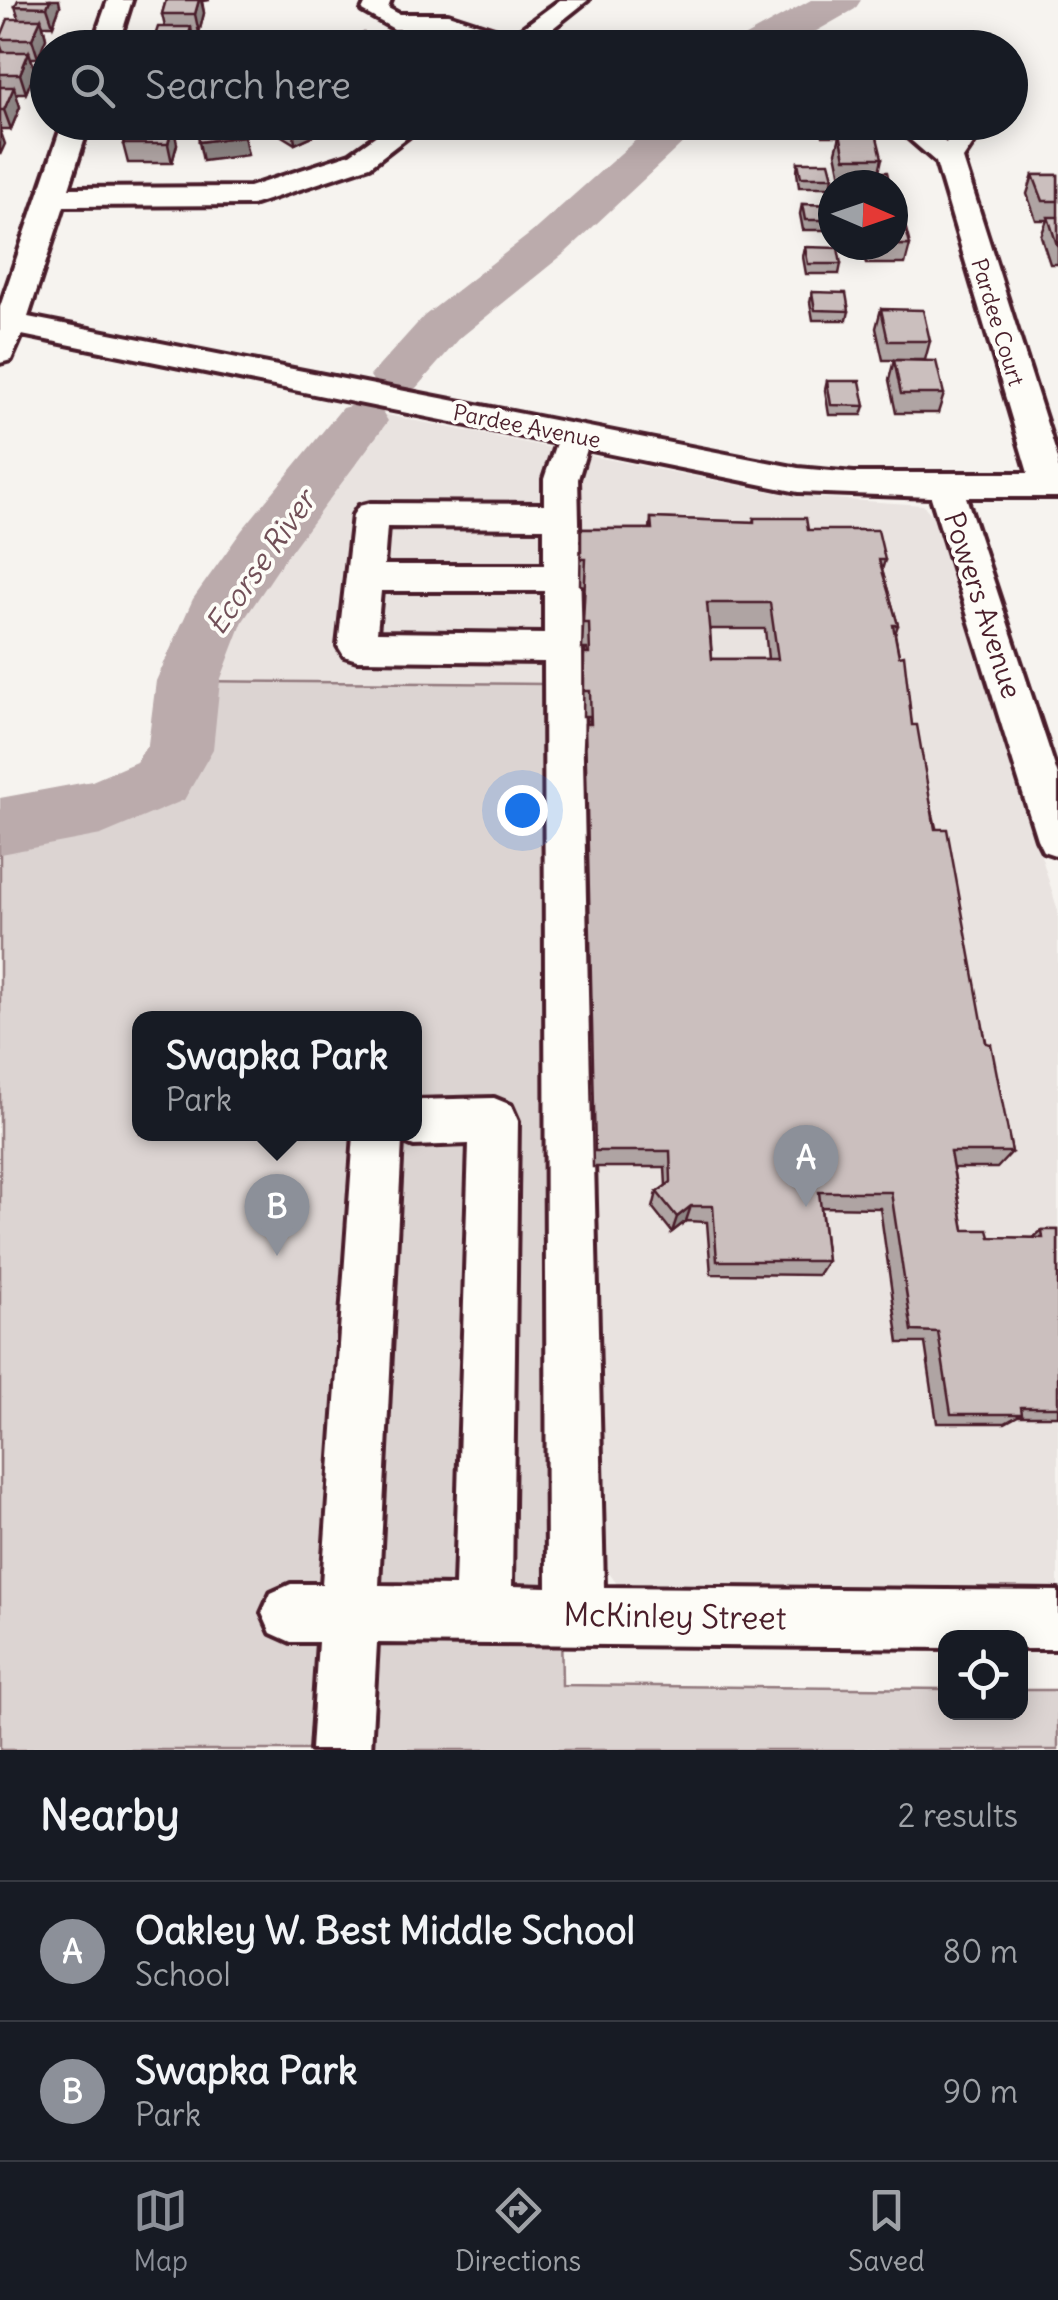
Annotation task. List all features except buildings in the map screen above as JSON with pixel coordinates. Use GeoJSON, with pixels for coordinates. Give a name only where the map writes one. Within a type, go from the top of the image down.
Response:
{"type":"FeatureCollection","features":[{"type":"Feature","properties":{"kind":"street"},"geometry":{"type":"LineString","coordinates":[[110,30],[120,0]]}},
{"type":"Feature","properties":{"kind":"street"},"geometry":{"type":"LineString","coordinates":[[379,0],[374,10],[384,19],[448,22],[470,30]]}},
{"type":"Feature","properties":{"kind":"street"},"geometry":{"type":"LineString","coordinates":[[430,0],[448,22]]}},
{"type":"Feature","properties":{"kind":"street"},"geometry":{"type":"LineString","coordinates":[[535,30],[576,0]]}},
{"type":"Feature","properties":{"kind":"street"},"geometry":{"type":"LineString","coordinates":[[3,332],[71,140]]}},
{"type":"Feature","properties":{"kind":"street"},"geometry":{"type":"LineString","coordinates":[[52,196],[252,196],[360,160],[388,140]]}},
{"type":"Feature","properties":{"kind":"street"},"geometry":{"type":"LineString","coordinates":[[925,140],[949,159],[962,140]]}},
{"type":"Feature","properties":{"kind":"street","name":"Pardee Court"},"geometry":{"type":"LineString","coordinates":[[949,159],[1053,485]]}},
{"type":"Feature","properties":{"kind":"street","name":"Pardee Avenue"},"geometry":{"type":"LineString","coordinates":[[3,332],[360,393],[798,480],[854,485],[1053,485]]}},
{"type":"Feature","properties":{"kind":"street"},"geometry":{"type":"LineString","coordinates":[[575,436],[561,479],[561,516],[576,1615]]}},
{"type":"Feature","properties":{"kind":"street","name":"Powers Avenue"},"geometry":{"type":"LineString","coordinates":[[945,485],[1058,840]]}},
{"type":"Feature","properties":{"kind":"street"},"geometry":{"type":"LineString","coordinates":[[561,516],[372,514],[357,646],[563,648]]}},
{"type":"Feature","properties":{"kind":"street"},"geometry":{"type":"LineString","coordinates":[[365,578],[562,578]]}},
{"type":"Feature","properties":{"kind":"street"},"geometry":{"type":"LineString","coordinates":[[422,1123],[494,1121],[484,1614]]}},
{"type":"Feature","properties":{"kind":"street"},"geometry":{"type":"LineString","coordinates":[[341,1750],[378,1141]]}},
{"type":"Feature","properties":{"kind":"street","name":"McKinley Street"},"geometry":{"type":"LineString","coordinates":[[292,1613],[1058,1620]]}},
{"type":"Feature","properties":{"kind":"shaded area"},"geometry":{"type":"Polygon","coordinates":[[[377,413],[793,496],[923,505],[940,524],[1058,911],[1058,1592],[617,1584],[559,1504],[545,684],[188,681],[203,639],[241,576],[377,413]]]}},
{"type":"Feature","properties":{"kind":"shaded area"},"geometry":{"type":"Polygon","coordinates":[[[188,681],[545,684],[562,1685],[938,1689],[938,1720],[1028,1720],[1028,1690],[1058,1690],[1058,1750],[0,1750],[0,826],[75,814],[127,800],[167,772],[179,751],[188,681]]]}},
{"type":"Feature","properties":{"kind":"waterway","name":"Ecorse River"},"geometry":{"type":"LineString","coordinates":[[787,30],[841,0]]}},
{"type":"Feature","properties":{"kind":"waterway","name":"Ecorse River"},"geometry":{"type":"LineString","coordinates":[[397,376],[442,327],[548,243],[663,140]]}},
{"type":"Feature","properties":{"kind":"waterway","name":"Ecorse River"},"geometry":{"type":"LineString","coordinates":[[0,826],[101,807],[160,781],[180,749],[188,681],[215,615],[263,545],[361,421]]}},
{"type":"Feature","properties":{"kind":"place","name":"Oakley W. Best Middle School"},"geometry":{"type":"Point","coordinates":[806,1207]}},
{"type":"Feature","properties":{"kind":"place","name":"Swapka Park"},"geometry":{"type":"Point","coordinates":[277,1256]}}]}
